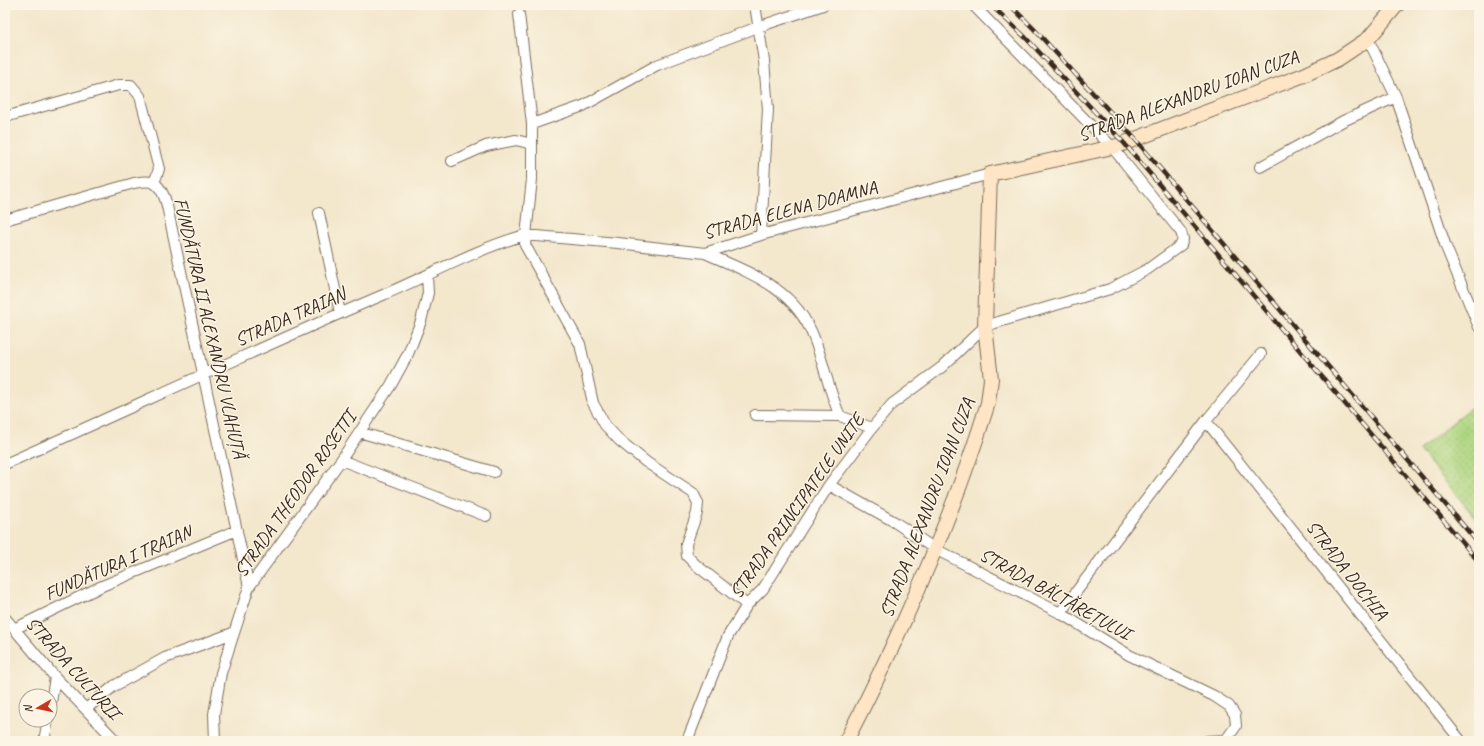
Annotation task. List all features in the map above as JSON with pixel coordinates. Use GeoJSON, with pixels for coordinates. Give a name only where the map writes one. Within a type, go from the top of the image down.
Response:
{"type":"FeatureCollection","features":[{"type":"Feature","properties":{"kind":"street"},"geometry":{"type":"LineString","coordinates":[[755,5],[765,68],[768,116],[761,235]]}},
{"type":"Feature","properties":{"kind":"street"},"geometry":{"type":"LineString","coordinates":[[532,124],[583,106],[657,65],[758,27],[823,5]]}},
{"type":"Feature","properties":{"kind":"street"},"geometry":{"type":"LineString","coordinates":[[973,5],[1112,147],[1181,232],[1183,239],[1181,245],[1148,269],[1110,289],[985,326]]}},
{"type":"Feature","properties":{"kind":"street","name":"STRADA ALEXANDRU IOAN CUZA"},"geometry":{"type":"LineString","coordinates":[[846,741],[901,628],[935,549],[988,403],[991,379],[985,326],[990,174],[1112,147],[1304,76],[1338,59],[1368,39],[1397,5]]}},
{"type":"Feature","properties":{"kind":"street"},"geometry":{"type":"LineString","coordinates":[[519,14],[532,124],[532,180],[525,245],[580,344],[593,403],[605,425],[619,440],[646,462],[693,493],[698,503],[697,513],[686,544],[687,556],[746,605]]}},
{"type":"Feature","properties":{"kind":"street"},"geometry":{"type":"LineString","coordinates":[[1368,39],[1396,97],[1446,247],[1479,327]]}},
{"type":"Feature","properties":{"kind":"street"},"geometry":{"type":"LineString","coordinates":[[5,117],[119,85],[131,85],[140,96],[159,169],[154,183]]}},
{"type":"Feature","properties":{"kind":"street"},"geometry":{"type":"LineString","coordinates":[[1260,168],[1343,121],[1396,97]]}},
{"type":"Feature","properties":{"kind":"street"},"geometry":{"type":"LineString","coordinates":[[452,161],[486,146],[516,140],[532,144]]}},
{"type":"Feature","properties":{"kind":"street","name":"STRADA ELENA DOAMNA"},"geometry":{"type":"LineString","coordinates":[[525,235],[618,243],[705,253],[761,235],[990,174]]}},
{"type":"Feature","properties":{"kind":"street","name":"FUNDĂTURA II ALEXANDRU VLAHUȚĂ"},"geometry":{"type":"LineString","coordinates":[[5,220],[134,183],[145,181],[154,183],[161,191],[168,212],[249,587]]}},
{"type":"Feature","properties":{"kind":"street"},"geometry":{"type":"LineString","coordinates":[[319,213],[340,313]]}},
{"type":"Feature","properties":{"kind":"street","name":"STRADA TRAIAN"},"geometry":{"type":"LineString","coordinates":[[5,464],[340,313],[427,276],[478,251],[525,235]]}},
{"type":"Feature","properties":{"kind":"street"},"geometry":{"type":"LineString","coordinates":[[705,253],[762,278],[787,297],[803,318],[814,337],[834,402],[840,416]]}},
{"type":"Feature","properties":{"kind":"street","name":"STRADA THEODOR ROSETTI"},"geometry":{"type":"LineString","coordinates":[[214,741],[214,714],[220,673],[249,587],[341,460],[391,385],[408,354],[420,321],[428,293],[427,276]]}},
{"type":"Feature","properties":{"kind":"street","name":"STRADA PRINCIPATELE UNITE"},"geometry":{"type":"LineString","coordinates":[[687,741],[728,636],[746,605],[763,589],[778,567],[829,485],[892,404],[942,367],[985,326]]}},
{"type":"Feature","properties":{"kind":"street"},"geometry":{"type":"LineString","coordinates":[[1060,613],[1206,421],[1261,354]]}},
{"type":"Feature","properties":{"kind":"street"},"geometry":{"type":"LineString","coordinates":[[755,415],[840,416],[872,428]]}},
{"type":"Feature","properties":{"kind":"street","name":"STRADA DOCHIA"},"geometry":{"type":"LineString","coordinates":[[1206,421],[1461,741]]}},
{"type":"Feature","properties":{"kind":"street"},"geometry":{"type":"LineString","coordinates":[[359,432],[494,472]]}},
{"type":"Feature","properties":{"kind":"street"},"geometry":{"type":"LineString","coordinates":[[341,460],[486,516]]}},
{"type":"Feature","properties":{"kind":"street","name":"STRADA BĂLTĂREȚULUI"},"geometry":{"type":"LineString","coordinates":[[829,485],[893,521],[935,549],[1060,613],[1129,654],[1214,696],[1229,706],[1235,715],[1236,726],[1228,740]]}},
{"type":"Feature","properties":{"kind":"street","name":"FUNDĂTURA I TRAIAN"},"geometry":{"type":"LineString","coordinates":[[14,629],[102,586],[237,530]]}},
{"type":"Feature","properties":{"kind":"street","name":"STRADA CULTURII"},"geometry":{"type":"LineString","coordinates":[[5,618],[56,677],[116,741]]}},
{"type":"Feature","properties":{"kind":"street"},"geometry":{"type":"LineString","coordinates":[[86,709],[114,686],[165,658],[233,632]]}},
{"type":"Feature","properties":{"kind":"street"},"geometry":{"type":"LineString","coordinates":[[54,688],[56,677]]}},
{"type":"Feature","properties":{"kind":"street"},"geometry":{"type":"LineString","coordinates":[[44,741],[46,728]]}},
{"type":"Feature","properties":{"kind":"street"},"geometry":{"type":"LineString","coordinates":[[1207,741],[1228,740]]}},
{"type":"Feature","properties":{"kind":"green space"},"geometry":{"type":"Polygon","coordinates":[[[1479,401],[1479,522],[1419,450],[1479,401]]]}},
{"type":"Feature","properties":{"kind":"railway"},"geometry":{"type":"LineString","coordinates":[[991,5],[1025,37],[1124,143],[1479,562]]}},
{"type":"Feature","properties":{"kind":"railway"},"geometry":{"type":"LineString","coordinates":[[1010,5],[1135,139],[1479,544]]}}]}
